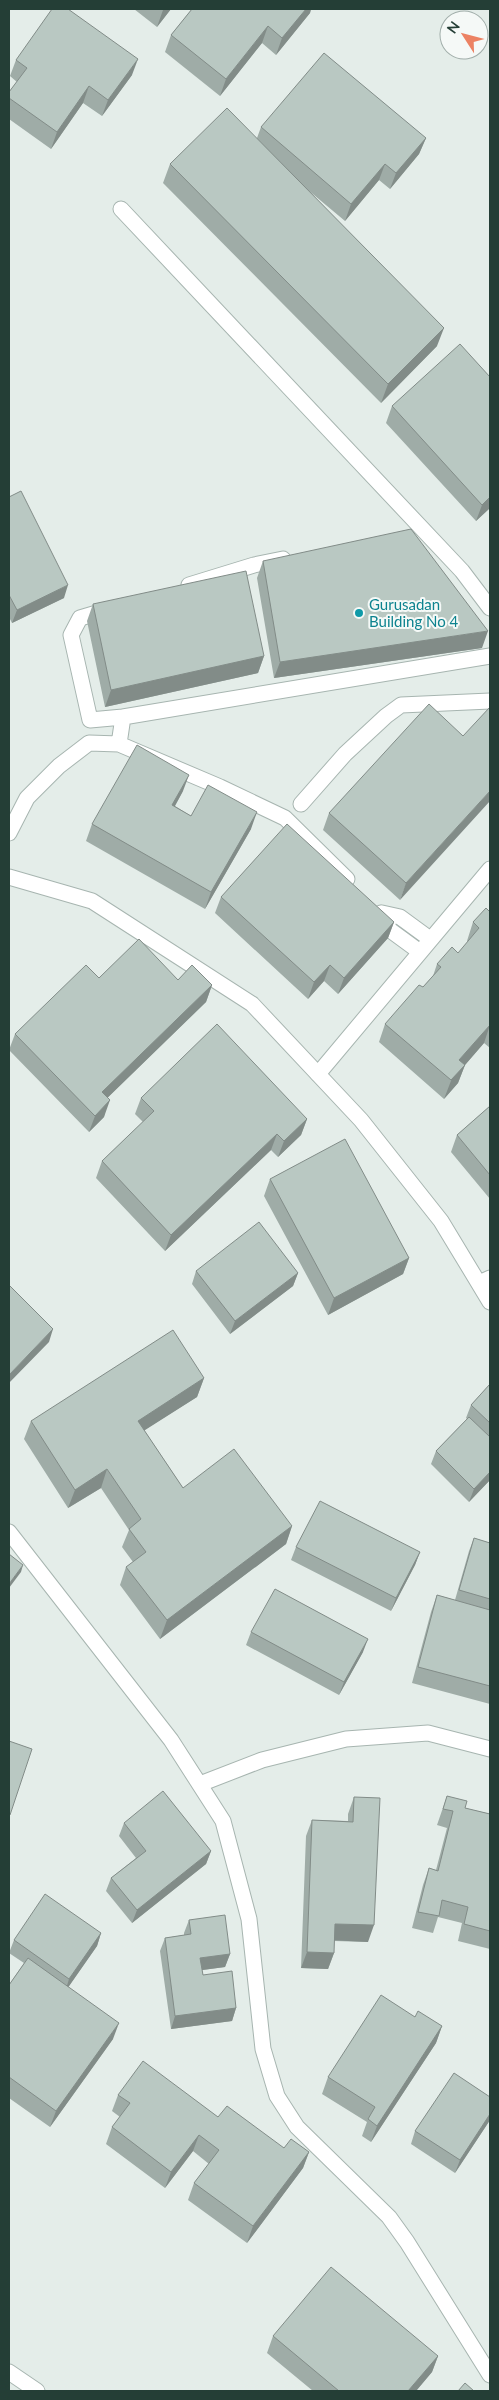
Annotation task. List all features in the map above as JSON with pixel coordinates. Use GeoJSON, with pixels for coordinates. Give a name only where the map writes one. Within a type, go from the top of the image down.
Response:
{"type":"FeatureCollection","features":[{"type":"Feature","properties":{"kind":"street"},"geometry":{"type":"LineString","coordinates":[[121,209],[462,571],[490,608]]}},
{"type":"Feature","properties":{"kind":"street"},"geometry":{"type":"LineString","coordinates":[[407,533],[422,529]]}},
{"type":"Feature","properties":{"kind":"street"},"geometry":{"type":"LineString","coordinates":[[172,590],[254,565],[302,555]]}},
{"type":"Feature","properties":{"kind":"street"},"geometry":{"type":"LineString","coordinates":[[126,604],[80,618],[71,635],[90,720],[123,717],[490,656]]}},
{"type":"Feature","properties":{"kind":"street"},"geometry":{"type":"LineString","coordinates":[[302,804],[345,754],[386,716],[401,705],[490,701]]}},
{"type":"Feature","properties":{"kind":"street"},"geometry":{"type":"LineString","coordinates":[[119,744],[123,717]]}},
{"type":"Feature","properties":{"kind":"street"},"geometry":{"type":"LineString","coordinates":[[9,832],[28,798],[59,766],[89,743],[119,744],[220,787],[285,818],[354,887]]}},
{"type":"Feature","properties":{"kind":"street"},"geometry":{"type":"LineString","coordinates":[[318,1074],[490,869]]}},
{"type":"Feature","properties":{"kind":"street"},"geometry":{"type":"LineString","coordinates":[[9,877],[92,901],[252,1004],[361,1120],[441,1221],[485,1281],[490,1302]]}},
{"type":"Feature","properties":{"kind":"street"},"geometry":{"type":"LineString","coordinates":[[368,900],[382,913],[390,930],[420,952]]}},
{"type":"Feature","properties":{"kind":"street"},"geometry":{"type":"LineString","coordinates":[[382,913],[400,917],[430,939]]}},
{"type":"Feature","properties":{"kind":"street"},"geometry":{"type":"LineString","coordinates":[[9,1532],[171,1740],[223,1821],[249,1919],[263,2049],[277,2096],[297,2127],[389,2217],[407,2242],[490,2375]]}},
{"type":"Feature","properties":{"kind":"street"},"geometry":{"type":"LineString","coordinates":[[200,1784],[262,1760],[346,1738],[428,1733],[490,1748]]}},
{"type":"Feature","properties":{"kind":"street"},"geometry":{"type":"LineString","coordinates":[[9,2372],[37,2391]]}},
{"type":"Feature","properties":{"kind":"building"},"geometry":{"type":"Polygon","coordinates":[[[52,9],[68,9],[138,59],[108,100],[89,86],[57,132],[9,98],[9,92],[27,68],[16,60],[52,9]]]}},
{"type":"Feature","properties":{"kind":"building"},"geometry":{"type":"Polygon","coordinates":[[[192,9],[306,9],[282,38],[268,26],[226,79],[171,35],[192,9]]]}},
{"type":"Feature","properties":{"kind":"building"},"geometry":{"type":"Polygon","coordinates":[[[324,53],[426,138],[396,173],[385,164],[351,204],[261,127],[324,53]]]}},
{"type":"Feature","properties":{"kind":"building"},"geometry":{"type":"Polygon","coordinates":[[[227,108],[444,328],[388,384],[170,164],[227,108]]]}},
{"type":"Feature","properties":{"kind":"building"},"geometry":{"type":"Polygon","coordinates":[[[460,344],[490,377],[490,497],[482,505],[392,406],[460,344]]]}},
{"type":"Feature","properties":{"kind":"building"},"geometry":{"type":"Polygon","coordinates":[[[21,491],[68,585],[17,610],[9,595],[9,497],[21,491]]]}},
{"type":"Feature","properties":{"kind":"building","name":"Gurusadan Building No 4"},"geometry":{"type":"Polygon","coordinates":[[[411,529],[488,631],[280,662],[263,561],[411,529]]]}},
{"type":"Feature","properties":{"kind":"building"},"geometry":{"type":"Polygon","coordinates":[[[246,571],[264,656],[111,690],[93,604],[246,571]]]}},
{"type":"Feature","properties":{"kind":"building"},"geometry":{"type":"Polygon","coordinates":[[[429,704],[463,736],[490,707],[490,791],[406,883],[329,813],[429,704]]]}},
{"type":"Feature","properties":{"kind":"building"},"geometry":{"type":"Polygon","coordinates":[[[137,745],[189,775],[172,805],[191,816],[208,785],[257,812],[211,892],[92,824],[137,745]]]}},
{"type":"Feature","properties":{"kind":"building"},"geometry":{"type":"Polygon","coordinates":[[[287,824],[394,922],[344,978],[330,965],[314,982],[221,897],[287,824]]]}},
{"type":"Feature","properties":{"kind":"building"},"geometry":{"type":"Polygon","coordinates":[[[486,908],[490,912],[490,1025],[459,1060],[465,1065],[451,1080],[385,1024],[419,985],[423,987],[441,967],[437,964],[452,947],[458,953],[479,928],[473,922],[486,908]]]}},
{"type":"Feature","properties":{"kind":"building"},"geometry":{"type":"Polygon","coordinates":[[[139,939],[178,980],[192,965],[212,985],[102,1092],[110,1100],[95,1116],[15,1034],[86,965],[99,978],[139,939]]]}},
{"type":"Feature","properties":{"kind":"building"},"geometry":{"type":"Polygon","coordinates":[[[217,1024],[307,1119],[284,1141],[277,1134],[171,1235],[102,1161],[154,1111],[141,1098],[217,1024]]]}},
{"type":"Feature","properties":{"kind":"building"},"geometry":{"type":"Polygon","coordinates":[[[490,1106],[490,1175],[457,1135],[490,1106]]]}},
{"type":"Feature","properties":{"kind":"building"},"geometry":{"type":"Polygon","coordinates":[[[345,1139],[409,1258],[334,1298],[270,1179],[345,1139]]]}},
{"type":"Feature","properties":{"kind":"building"},"geometry":{"type":"Polygon","coordinates":[[[259,1222],[298,1273],[235,1321],[196,1271],[259,1222]]]}},
{"type":"Feature","properties":{"kind":"building"},"geometry":{"type":"Polygon","coordinates":[[[9,1285],[53,1329],[9,1375],[9,1285]]]}},
{"type":"Feature","properties":{"kind":"building"},"geometry":{"type":"Polygon","coordinates":[[[173,1330],[204,1378],[138,1421],[183,1488],[234,1449],[292,1526],[167,1620],[126,1567],[146,1552],[129,1529],[141,1519],[107,1469],[75,1490],[31,1421],[173,1330]]]}},
{"type":"Feature","properties":{"kind":"building"},"geometry":{"type":"Polygon","coordinates":[[[490,1384],[490,1423],[471,1405],[490,1384]]]}},
{"type":"Feature","properties":{"kind":"building"},"geometry":{"type":"Polygon","coordinates":[[[469,1417],[490,1437],[490,1472],[474,1489],[436,1451],[469,1417]]]}},
{"type":"Feature","properties":{"kind":"building"},"geometry":{"type":"Polygon","coordinates":[[[320,1501],[420,1552],[396,1598],[296,1547],[320,1501]]]}},
{"type":"Feature","properties":{"kind":"building"},"geometry":{"type":"Polygon","coordinates":[[[474,1538],[490,1543],[490,1599],[459,1590],[474,1538]]]}},
{"type":"Feature","properties":{"kind":"building"},"geometry":{"type":"Polygon","coordinates":[[[9,1554],[23,1565],[9,1584],[9,1554]]]}},
{"type":"Feature","properties":{"kind":"building"},"geometry":{"type":"Polygon","coordinates":[[[275,1589],[368,1639],[344,1682],[251,1632],[275,1589]]]}},
{"type":"Feature","properties":{"kind":"building"},"geometry":{"type":"Polygon","coordinates":[[[437,1595],[490,1610],[490,1686],[418,1667],[437,1595]]]}},
{"type":"Feature","properties":{"kind":"building"},"geometry":{"type":"Polygon","coordinates":[[[9,1741],[32,1749],[10,1815],[9,1815],[9,1741]]]}},
{"type":"Feature","properties":{"kind":"building"},"geometry":{"type":"Polygon","coordinates":[[[163,1791],[211,1851],[137,1910],[111,1878],[146,1851],[124,1823],[163,1791]]]}},
{"type":"Feature","properties":{"kind":"building"},"geometry":{"type":"Polygon","coordinates":[[[447,1796],[467,1801],[465,1808],[490,1814],[490,1931],[464,1924],[468,1907],[442,1900],[439,1916],[418,1912],[429,1868],[438,1871],[453,1811],[443,1809],[447,1796]]]}},
{"type":"Feature","properties":{"kind":"building"},"geometry":{"type":"Polygon","coordinates":[[[354,1797],[380,1798],[374,1925],[335,1924],[334,1953],[307,1952],[312,1820],[353,1822],[354,1797]]]}},
{"type":"Feature","properties":{"kind":"building"},"geometry":{"type":"Polygon","coordinates":[[[45,1894],[101,1933],[69,1979],[14,1940],[45,1894]]]}},
{"type":"Feature","properties":{"kind":"building"},"geometry":{"type":"Polygon","coordinates":[[[225,1915],[230,1954],[200,1958],[203,1975],[232,1971],[236,2008],[175,2016],[165,1938],[191,1934],[189,1920],[225,1915]]]}},
{"type":"Feature","properties":{"kind":"building"},"geometry":{"type":"Polygon","coordinates":[[[28,1958],[119,2023],[56,2111],[9,2077],[9,1985],[28,1958]]]}},
{"type":"Feature","properties":{"kind":"building"},"geometry":{"type":"Polygon","coordinates":[[[381,1995],[415,2017],[418,2011],[442,2026],[377,2126],[368,2119],[375,2107],[328,2077],[381,1995]]]}},
{"type":"Feature","properties":{"kind":"building"},"geometry":{"type":"Polygon","coordinates":[[[143,2061],[218,2117],[227,2106],[284,2148],[291,2139],[309,2152],[253,2226],[194,2183],[219,2150],[199,2135],[171,2172],[112,2127],[130,2103],[118,2095],[143,2061]]]}},
{"type":"Feature","properties":{"kind":"building"},"geometry":{"type":"Polygon","coordinates":[[[454,2073],[490,2097],[490,2114],[460,2160],[415,2131],[454,2073]]]}},
{"type":"Feature","properties":{"kind":"building"},"geometry":{"type":"Polygon","coordinates":[[[331,2267],[438,2356],[408,2391],[339,2391],[273,2336],[331,2267]]]}},
{"type":"Feature","properties":{"kind":"building"},"geometry":{"type":"Polygon","coordinates":[[[465,2383],[474,2391],[458,2391],[465,2383]]]}},
{"type":"Feature","properties":{"kind":"place","name":"Gurusadan Building No 4"},"geometry":{"type":"Point","coordinates":[359,613]}}]}
